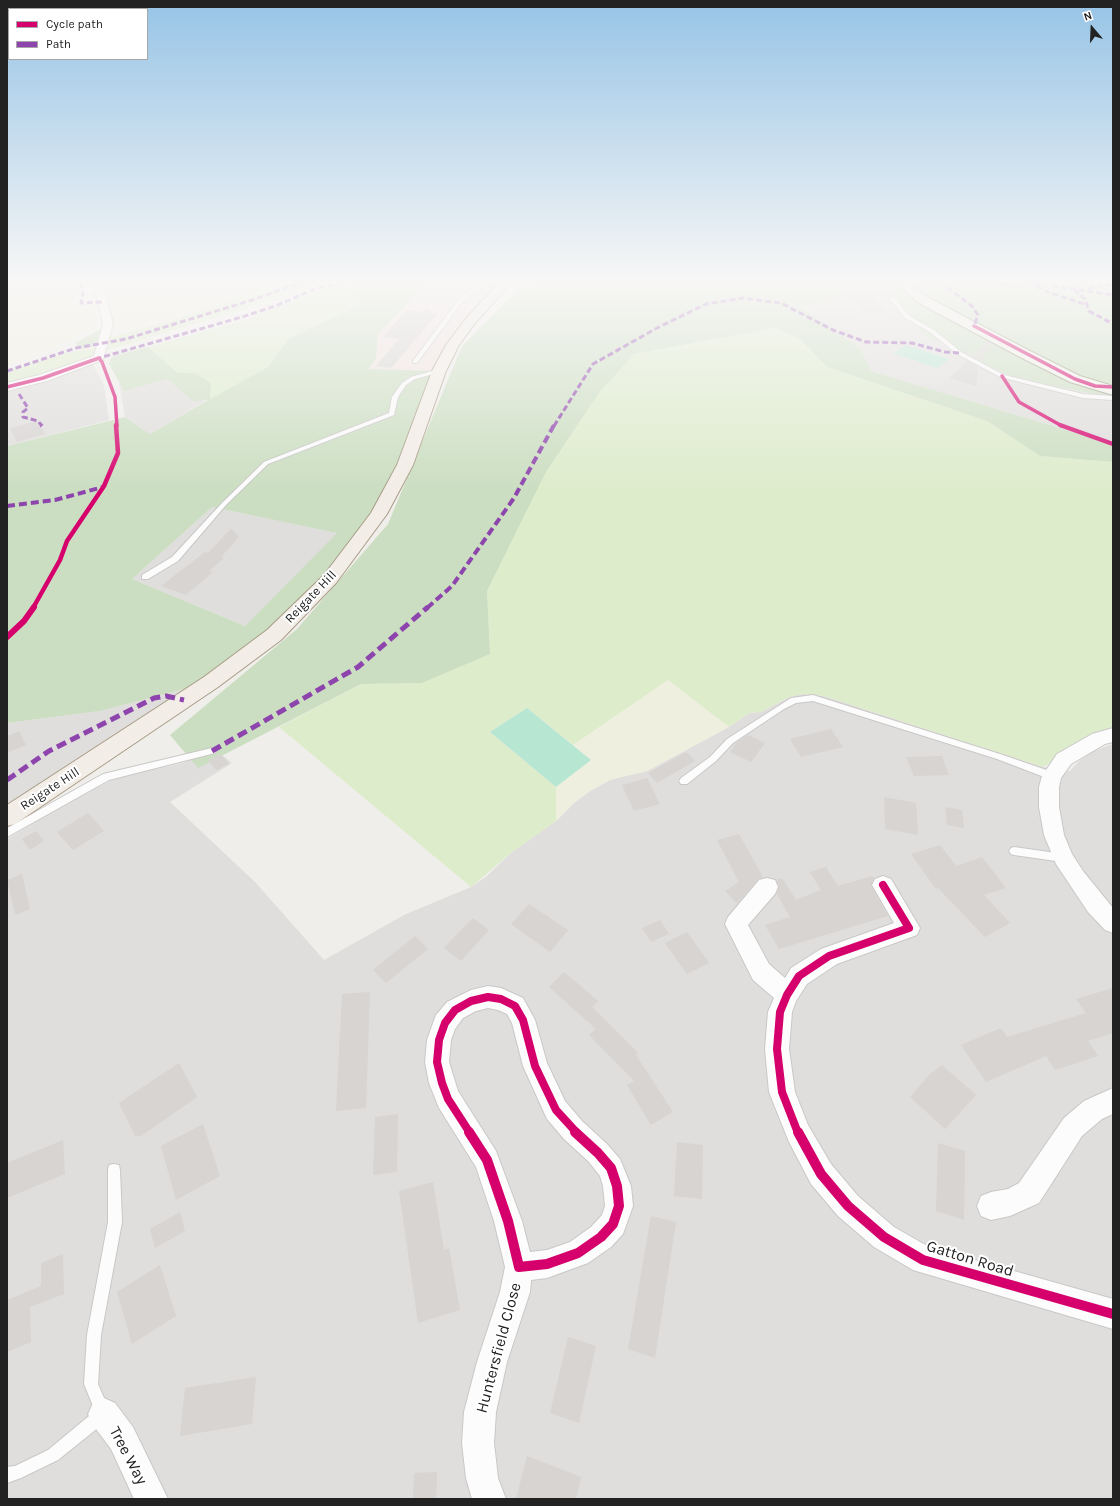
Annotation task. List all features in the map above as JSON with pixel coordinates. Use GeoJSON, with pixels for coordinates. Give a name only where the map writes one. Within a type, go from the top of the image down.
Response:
{"type":"FeatureCollection","features":[{"type":"Feature","properties":{"kind":"main road","name":"Reigate Hill"},"geometry":{"type":"LineString","coordinates":[[7,817],[211,682],[274,635],[330,579],[379,514],[406,465],[439,371],[449,352]]}},
{"type":"Feature","properties":{"kind":"street"},"geometry":{"type":"LineString","coordinates":[[7,387],[43,378],[99,358],[101,352]]}},
{"type":"Feature","properties":{"kind":"street"},"geometry":{"type":"LineString","coordinates":[[1022,352],[1075,379],[1113,392]]}},
{"type":"Feature","properties":{"kind":"street"},"geometry":{"type":"LineString","coordinates":[[1113,735],[1099,739],[1064,759],[1052,776],[1049,788],[1049,807],[1054,835],[1063,858],[1096,905],[1113,923]]}},
{"type":"Feature","properties":{"kind":"street","name":"Gatton Road"},"geometry":{"type":"LineString","coordinates":[[882,885],[909,928],[829,956],[799,976],[787,996],[780,1012],[776,1049],[782,1092],[798,1132],[821,1174],[848,1206],[884,1237],[923,1260],[1113,1314]]}},
{"type":"Feature","properties":{"kind":"street"},"geometry":{"type":"LineString","coordinates":[[767,887],[736,924],[761,972],[787,996]]}},
{"type":"Feature","properties":{"kind":"street","name":"Huntersfield Close"},"geometry":{"type":"LineString","coordinates":[[489,1499],[482,1478],[478,1443],[480,1412],[492,1362],[515,1292],[519,1267],[508,1221],[487,1160],[448,1100],[437,1062],[439,1040],[445,1023],[455,1010],[471,1001],[488,997],[501,999],[515,1006],[523,1020],[535,1066],[556,1110],[573,1130],[598,1153],[611,1168],[617,1186],[618,1206],[613,1224],[601,1237],[578,1253],[547,1264],[519,1267]]}},
{"type":"Feature","properties":{"kind":"street"},"geometry":{"type":"LineString","coordinates":[[991,1206],[1010,1202],[1029,1193],[1073,1126],[1093,1110],[1113,1101]]}},
{"type":"Feature","properties":{"kind":"street","name":"Tree Way"},"geometry":{"type":"LineString","coordinates":[[104,1414],[122,1438],[150,1499]]}},
{"type":"Feature","properties":{"kind":"lane"},"geometry":{"type":"LineString","coordinates":[[415,362],[422,352]]}},
{"type":"Feature","properties":{"kind":"lane"},"geometry":{"type":"LineString","coordinates":[[958,352],[1002,376],[1083,396],[1113,398]]}},
{"type":"Feature","properties":{"kind":"lane"},"geometry":{"type":"LineString","coordinates":[[145,577],[175,559],[224,504],[266,463],[392,414],[395,397],[404,384],[413,378],[439,371]]}},
{"type":"Feature","properties":{"kind":"lane"},"geometry":{"type":"LineString","coordinates":[[684,781],[712,759],[730,741],[781,706],[794,700],[813,698],[1000,757],[1052,776]]}},
{"type":"Feature","properties":{"kind":"lane"},"geometry":{"type":"LineString","coordinates":[[7,833],[106,777],[212,750]]}},
{"type":"Feature","properties":{"kind":"lane"},"geometry":{"type":"LineString","coordinates":[[1014,852],[1063,858]]}},
{"type":"Feature","properties":{"kind":"lane"},"geometry":{"type":"LineString","coordinates":[[7,1475],[16,1473],[53,1455],[104,1414],[91,1384],[94,1335],[115,1222],[114,1170]]}},
{"type":"Feature","properties":{"kind":"shaded area"},"geometry":{"type":"Polygon","coordinates":[[[377,352],[453,352],[439,371],[367,369],[376,359],[377,352]]]}},
{"type":"Feature","properties":{"kind":"shaded area"},"geometry":{"type":"Polygon","coordinates":[[[862,352],[961,352],[1015,378],[1113,398],[1113,444],[871,371],[862,352]]]}},
{"type":"Feature","properties":{"kind":"shaded area"},"geometry":{"type":"Polygon","coordinates":[[[92,363],[104,385],[109,420],[7,446],[7,390],[92,363]]]}},
{"type":"Feature","properties":{"kind":"shaded area"},"geometry":{"type":"Polygon","coordinates":[[[171,374],[205,401],[150,434],[125,417],[119,383],[171,374]]]}},
{"type":"Feature","properties":{"kind":"shaded area"},"geometry":{"type":"Polygon","coordinates":[[[212,507],[338,533],[245,626],[132,579],[212,507]]]}},
{"type":"Feature","properties":{"kind":"shaded area"},"geometry":{"type":"Polygon","coordinates":[[[211,682],[7,817],[7,723],[100,711],[211,682]]]}},
{"type":"Feature","properties":{"kind":"shaded area"},"geometry":{"type":"Polygon","coordinates":[[[801,694],[824,696],[1043,767],[1070,771],[1079,761],[1093,751],[1113,744],[1113,1499],[7,1499],[7,839],[67,803],[110,781],[127,775],[179,764],[217,751],[232,763],[170,802],[255,882],[324,960],[404,915],[471,887],[487,876],[512,852],[556,821],[574,803],[590,791],[612,779],[647,771],[729,727],[749,713],[761,712],[787,698],[801,694]]]}},
{"type":"Feature","properties":{"kind":"green space"},"geometry":{"type":"Polygon","coordinates":[[[7,352],[45,352],[35,357],[7,365],[7,352]]]}},
{"type":"Feature","properties":{"kind":"green space"},"geometry":{"type":"Polygon","coordinates":[[[72,352],[97,352],[96,357],[79,364],[7,385],[7,371],[72,352]]]}},
{"type":"Feature","properties":{"kind":"green space"},"geometry":{"type":"Polygon","coordinates":[[[127,352],[154,352],[178,373],[195,373],[211,383],[210,399],[268,367],[279,352],[377,352],[376,359],[368,369],[439,371],[405,465],[330,579],[211,682],[100,711],[7,723],[7,446],[125,417],[150,434],[208,400],[193,401],[167,379],[124,391],[109,364],[111,358],[116,355],[127,352]],[[212,507],[132,579],[245,626],[337,533],[212,507]]]}},
{"type":"Feature","properties":{"kind":"green space"},"geometry":{"type":"Polygon","coordinates":[[[154,352],[279,352],[268,367],[210,399],[195,373],[178,373],[154,352]]]}},
{"type":"Feature","properties":{"kind":"green space"},"geometry":{"type":"Polygon","coordinates":[[[459,352],[643,352],[634,354],[598,394],[546,472],[487,591],[490,654],[422,683],[361,684],[198,768],[170,735],[297,629],[388,524],[459,352]]]}},
{"type":"Feature","properties":{"kind":"green space"},"geometry":{"type":"Polygon","coordinates":[[[643,352],[813,352],[827,367],[987,421],[1040,456],[1113,462],[1113,726],[1043,767],[824,696],[801,694],[787,698],[761,712],[749,713],[729,727],[668,680],[573,745],[527,708],[490,732],[556,787],[556,821],[512,852],[471,887],[279,727],[361,684],[422,683],[490,654],[487,591],[546,472],[596,395],[634,354],[643,352]]]}},
{"type":"Feature","properties":{"kind":"green space"},"geometry":{"type":"Polygon","coordinates":[[[813,352],[862,352],[871,371],[1113,444],[1113,462],[1040,456],[987,421],[827,367],[813,352]]]}},
{"type":"Feature","properties":{"kind":"green space"},"geometry":{"type":"Polygon","coordinates":[[[928,352],[949,359],[937,368],[893,353],[928,352]]]}},
{"type":"Feature","properties":{"kind":"green space"},"geometry":{"type":"Polygon","coordinates":[[[961,352],[1113,352],[1113,398],[1015,378],[961,352]]]}},
{"type":"Feature","properties":{"kind":"green space"},"geometry":{"type":"Polygon","coordinates":[[[668,680],[729,727],[647,771],[610,780],[590,791],[574,803],[556,821],[556,787],[591,760],[573,745],[668,680]]]}},
{"type":"Feature","properties":{"kind":"green space"},"geometry":{"type":"Polygon","coordinates":[[[527,708],[591,760],[556,787],[490,732],[527,708]]]}},
{"type":"Feature","properties":{"kind":"building"},"geometry":{"type":"Polygon","coordinates":[[[388,352],[404,352],[391,368],[376,366],[388,352]]]}},
{"type":"Feature","properties":{"kind":"building"},"geometry":{"type":"Polygon","coordinates":[[[976,352],[986,352],[981,361],[972,356],[976,352]]]}},
{"type":"Feature","properties":{"kind":"building"},"geometry":{"type":"Polygon","coordinates":[[[967,361],[978,367],[976,386],[949,378],[967,361]]]}},
{"type":"Feature","properties":{"kind":"building"},"geometry":{"type":"Polygon","coordinates":[[[38,421],[45,434],[17,442],[10,428],[38,421]]]}},
{"type":"Feature","properties":{"kind":"building"},"geometry":{"type":"Polygon","coordinates":[[[231,529],[239,537],[221,557],[224,558],[209,571],[213,572],[186,595],[161,586],[205,552],[208,553],[231,529]]]}},
{"type":"Feature","properties":{"kind":"building"},"geometry":{"type":"Polygon","coordinates":[[[831,729],[843,747],[801,757],[790,739],[831,729]]]}},
{"type":"Feature","properties":{"kind":"building"},"geometry":{"type":"Polygon","coordinates":[[[19,731],[26,745],[7,753],[7,736],[19,731]]]}},
{"type":"Feature","properties":{"kind":"building"},"geometry":{"type":"Polygon","coordinates":[[[748,735],[765,743],[751,762],[730,752],[737,742],[748,735]]]}},
{"type":"Feature","properties":{"kind":"building"},"geometry":{"type":"Polygon","coordinates":[[[686,752],[695,761],[657,783],[648,773],[686,752]]]}},
{"type":"Feature","properties":{"kind":"building"},"geometry":{"type":"Polygon","coordinates":[[[221,754],[229,764],[216,770],[208,760],[221,754]]]}},
{"type":"Feature","properties":{"kind":"building"},"geometry":{"type":"Polygon","coordinates":[[[942,756],[949,775],[914,776],[906,757],[942,756]]]}},
{"type":"Feature","properties":{"kind":"building"},"geometry":{"type":"Polygon","coordinates":[[[647,778],[660,804],[634,811],[622,785],[647,778]]]}},
{"type":"Feature","properties":{"kind":"building"},"geometry":{"type":"Polygon","coordinates":[[[884,797],[916,803],[918,835],[885,829],[884,797]]]}},
{"type":"Feature","properties":{"kind":"building"},"geometry":{"type":"Polygon","coordinates":[[[945,807],[962,810],[964,828],[947,825],[945,807]]]}},
{"type":"Feature","properties":{"kind":"building"},"geometry":{"type":"Polygon","coordinates":[[[88,813],[104,831],[73,850],[57,832],[88,813]]]}},
{"type":"Feature","properties":{"kind":"building"},"geometry":{"type":"Polygon","coordinates":[[[36,831],[44,841],[30,850],[22,839],[36,831]]]}},
{"type":"Feature","properties":{"kind":"building"},"geometry":{"type":"Polygon","coordinates":[[[739,834],[763,877],[758,879],[737,903],[725,891],[739,882],[717,840],[739,834]]]}},
{"type":"Feature","properties":{"kind":"building"},"geometry":{"type":"Polygon","coordinates":[[[940,845],[956,866],[982,857],[1006,888],[984,895],[1010,923],[985,937],[938,888],[936,889],[911,854],[940,845]]]}},
{"type":"Feature","properties":{"kind":"building"},"geometry":{"type":"Polygon","coordinates":[[[826,867],[838,886],[872,876],[874,878],[871,886],[888,916],[779,949],[765,925],[790,917],[777,894],[779,886],[776,880],[782,878],[796,900],[821,890],[810,872],[826,867]]]}},
{"type":"Feature","properties":{"kind":"building"},"geometry":{"type":"Polygon","coordinates":[[[22,874],[30,909],[15,915],[7,880],[22,874]]]}},
{"type":"Feature","properties":{"kind":"building"},"geometry":{"type":"Polygon","coordinates":[[[529,904],[568,930],[550,952],[511,924],[529,904]]]}},
{"type":"Feature","properties":{"kind":"building"},"geometry":{"type":"Polygon","coordinates":[[[473,918],[489,930],[461,961],[444,948],[473,918]]]}},
{"type":"Feature","properties":{"kind":"building"},"geometry":{"type":"Polygon","coordinates":[[[660,920],[669,934],[651,942],[642,928],[660,920]]]}},
{"type":"Feature","properties":{"kind":"building"},"geometry":{"type":"Polygon","coordinates":[[[687,932],[709,963],[687,974],[665,943],[687,932]]]}},
{"type":"Feature","properties":{"kind":"building"},"geometry":{"type":"Polygon","coordinates":[[[415,936],[428,949],[386,983],[373,970],[415,936]]]}},
{"type":"Feature","properties":{"kind":"building"},"geometry":{"type":"Polygon","coordinates":[[[564,972],[598,1001],[592,1007],[638,1053],[636,1055],[673,1112],[651,1125],[627,1085],[634,1081],[589,1035],[596,1029],[549,987],[564,972]]]}},
{"type":"Feature","properties":{"kind":"building"},"geometry":{"type":"Polygon","coordinates":[[[1113,988],[1113,1033],[1088,1041],[1098,1056],[1055,1070],[1046,1056],[986,1082],[961,1045],[1001,1028],[1007,1037],[1086,1013],[1076,999],[1113,988]]]}},
{"type":"Feature","properties":{"kind":"building"},"geometry":{"type":"Polygon","coordinates":[[[370,992],[366,1108],[336,1111],[342,994],[370,992]]]}},
{"type":"Feature","properties":{"kind":"building"},"geometry":{"type":"Polygon","coordinates":[[[179,1063],[197,1097],[141,1136],[135,1136],[119,1103],[179,1063]]]}},
{"type":"Feature","properties":{"kind":"building"},"geometry":{"type":"Polygon","coordinates":[[[942,1065],[976,1095],[945,1129],[910,1097],[929,1075],[942,1065]]]}},
{"type":"Feature","properties":{"kind":"building"},"geometry":{"type":"Polygon","coordinates":[[[398,1114],[397,1172],[373,1175],[375,1117],[398,1114]]]}},
{"type":"Feature","properties":{"kind":"building"},"geometry":{"type":"Polygon","coordinates":[[[203,1124],[220,1176],[176,1200],[161,1146],[203,1124]]]}},
{"type":"Feature","properties":{"kind":"building"},"geometry":{"type":"Polygon","coordinates":[[[63,1140],[65,1174],[7,1198],[7,1163],[63,1140]]]}},
{"type":"Feature","properties":{"kind":"building"},"geometry":{"type":"Polygon","coordinates":[[[677,1142],[703,1145],[702,1199],[674,1196],[677,1142]]]}},
{"type":"Feature","properties":{"kind":"building"},"geometry":{"type":"Polygon","coordinates":[[[938,1143],[965,1151],[964,1220],[936,1211],[938,1143]]]}},
{"type":"Feature","properties":{"kind":"building"},"geometry":{"type":"Polygon","coordinates":[[[433,1182],[444,1250],[449,1248],[460,1310],[418,1323],[399,1191],[433,1182]]]}},
{"type":"Feature","properties":{"kind":"building"},"geometry":{"type":"Polygon","coordinates":[[[180,1212],[185,1231],[155,1248],[150,1229],[180,1212]]]}},
{"type":"Feature","properties":{"kind":"building"},"geometry":{"type":"Polygon","coordinates":[[[651,1216],[676,1222],[655,1358],[628,1349],[651,1216]]]}},
{"type":"Feature","properties":{"kind":"building"},"geometry":{"type":"Polygon","coordinates":[[[63,1254],[64,1294],[30,1307],[31,1342],[7,1352],[7,1300],[41,1286],[41,1263],[63,1254]]]}},
{"type":"Feature","properties":{"kind":"building"},"geometry":{"type":"Polygon","coordinates":[[[160,1265],[176,1316],[132,1344],[117,1292],[160,1265]]]}},
{"type":"Feature","properties":{"kind":"building"},"geometry":{"type":"Polygon","coordinates":[[[568,1337],[596,1346],[579,1423],[550,1413],[568,1337]]]}},
{"type":"Feature","properties":{"kind":"building"},"geometry":{"type":"Polygon","coordinates":[[[256,1377],[252,1424],[180,1436],[185,1388],[256,1377]]]}},
{"type":"Feature","properties":{"kind":"building"},"geometry":{"type":"Polygon","coordinates":[[[527,1456],[581,1477],[576,1499],[516,1499],[527,1456]]]}},
{"type":"Feature","properties":{"kind":"building"},"geometry":{"type":"Polygon","coordinates":[[[437,1472],[436,1499],[413,1499],[414,1473],[437,1472]]]}},
{"type":"Feature","properties":{"kind":"marked path"},"geometry":{"type":"LineString","coordinates":[[7,371],[63,352]]}},
{"type":"Feature","properties":{"kind":"marked path"},"geometry":{"type":"LineString","coordinates":[[101,361],[99,358],[119,352]]}},
{"type":"Feature","properties":{"kind":"marked path"},"geometry":{"type":"LineString","coordinates":[[212,751],[358,667],[452,586],[514,498],[561,412],[593,364],[614,352]]}},
{"type":"Feature","properties":{"kind":"marked path"},"geometry":{"type":"LineString","coordinates":[[949,352],[959,353]]}},
{"type":"Feature","properties":{"kind":"marked path"},"geometry":{"type":"LineString","coordinates":[[19,394],[28,408],[23,412],[23,417],[38,421],[42,426]]}},
{"type":"Feature","properties":{"kind":"marked path"},"geometry":{"type":"LineString","coordinates":[[7,506],[55,500],[103,487]]}},
{"type":"Feature","properties":{"kind":"marked path"},"geometry":{"type":"LineString","coordinates":[[7,780],[49,751],[154,698],[166,696],[184,700]]}},
{"type":"Feature","properties":{"kind":"cycle path"},"geometry":{"type":"LineString","coordinates":[[1022,352],[1075,379],[1095,386],[1113,387]]}},
{"type":"Feature","properties":{"kind":"cycle path"},"geometry":{"type":"LineString","coordinates":[[7,387],[43,378],[99,358],[102,362],[115,397],[118,453],[104,486],[67,541],[60,560],[38,601],[24,621],[7,637]]}},
{"type":"Feature","properties":{"kind":"cycle path"},"geometry":{"type":"LineString","coordinates":[[1002,376],[1019,402],[1064,427],[1113,444]]}},
{"type":"Feature","properties":{"kind":"cycle path"},"geometry":{"type":"LineString","coordinates":[[883,885],[909,928],[829,956],[799,976],[787,995],[780,1012],[777,1049],[782,1092],[798,1133],[821,1174],[848,1206],[884,1237],[923,1260],[1113,1314]]}},
{"type":"Feature","properties":{"kind":"cycle path"},"geometry":{"type":"LineString","coordinates":[[488,997],[501,999],[515,1006],[523,1020],[535,1066],[556,1110],[573,1130],[598,1153],[611,1168],[617,1186],[619,1206],[613,1224],[601,1237],[578,1253],[547,1264],[519,1267],[508,1221],[487,1160],[448,1099],[437,1062],[439,1040],[445,1023],[455,1010],[471,1001],[488,997]]}}]}
